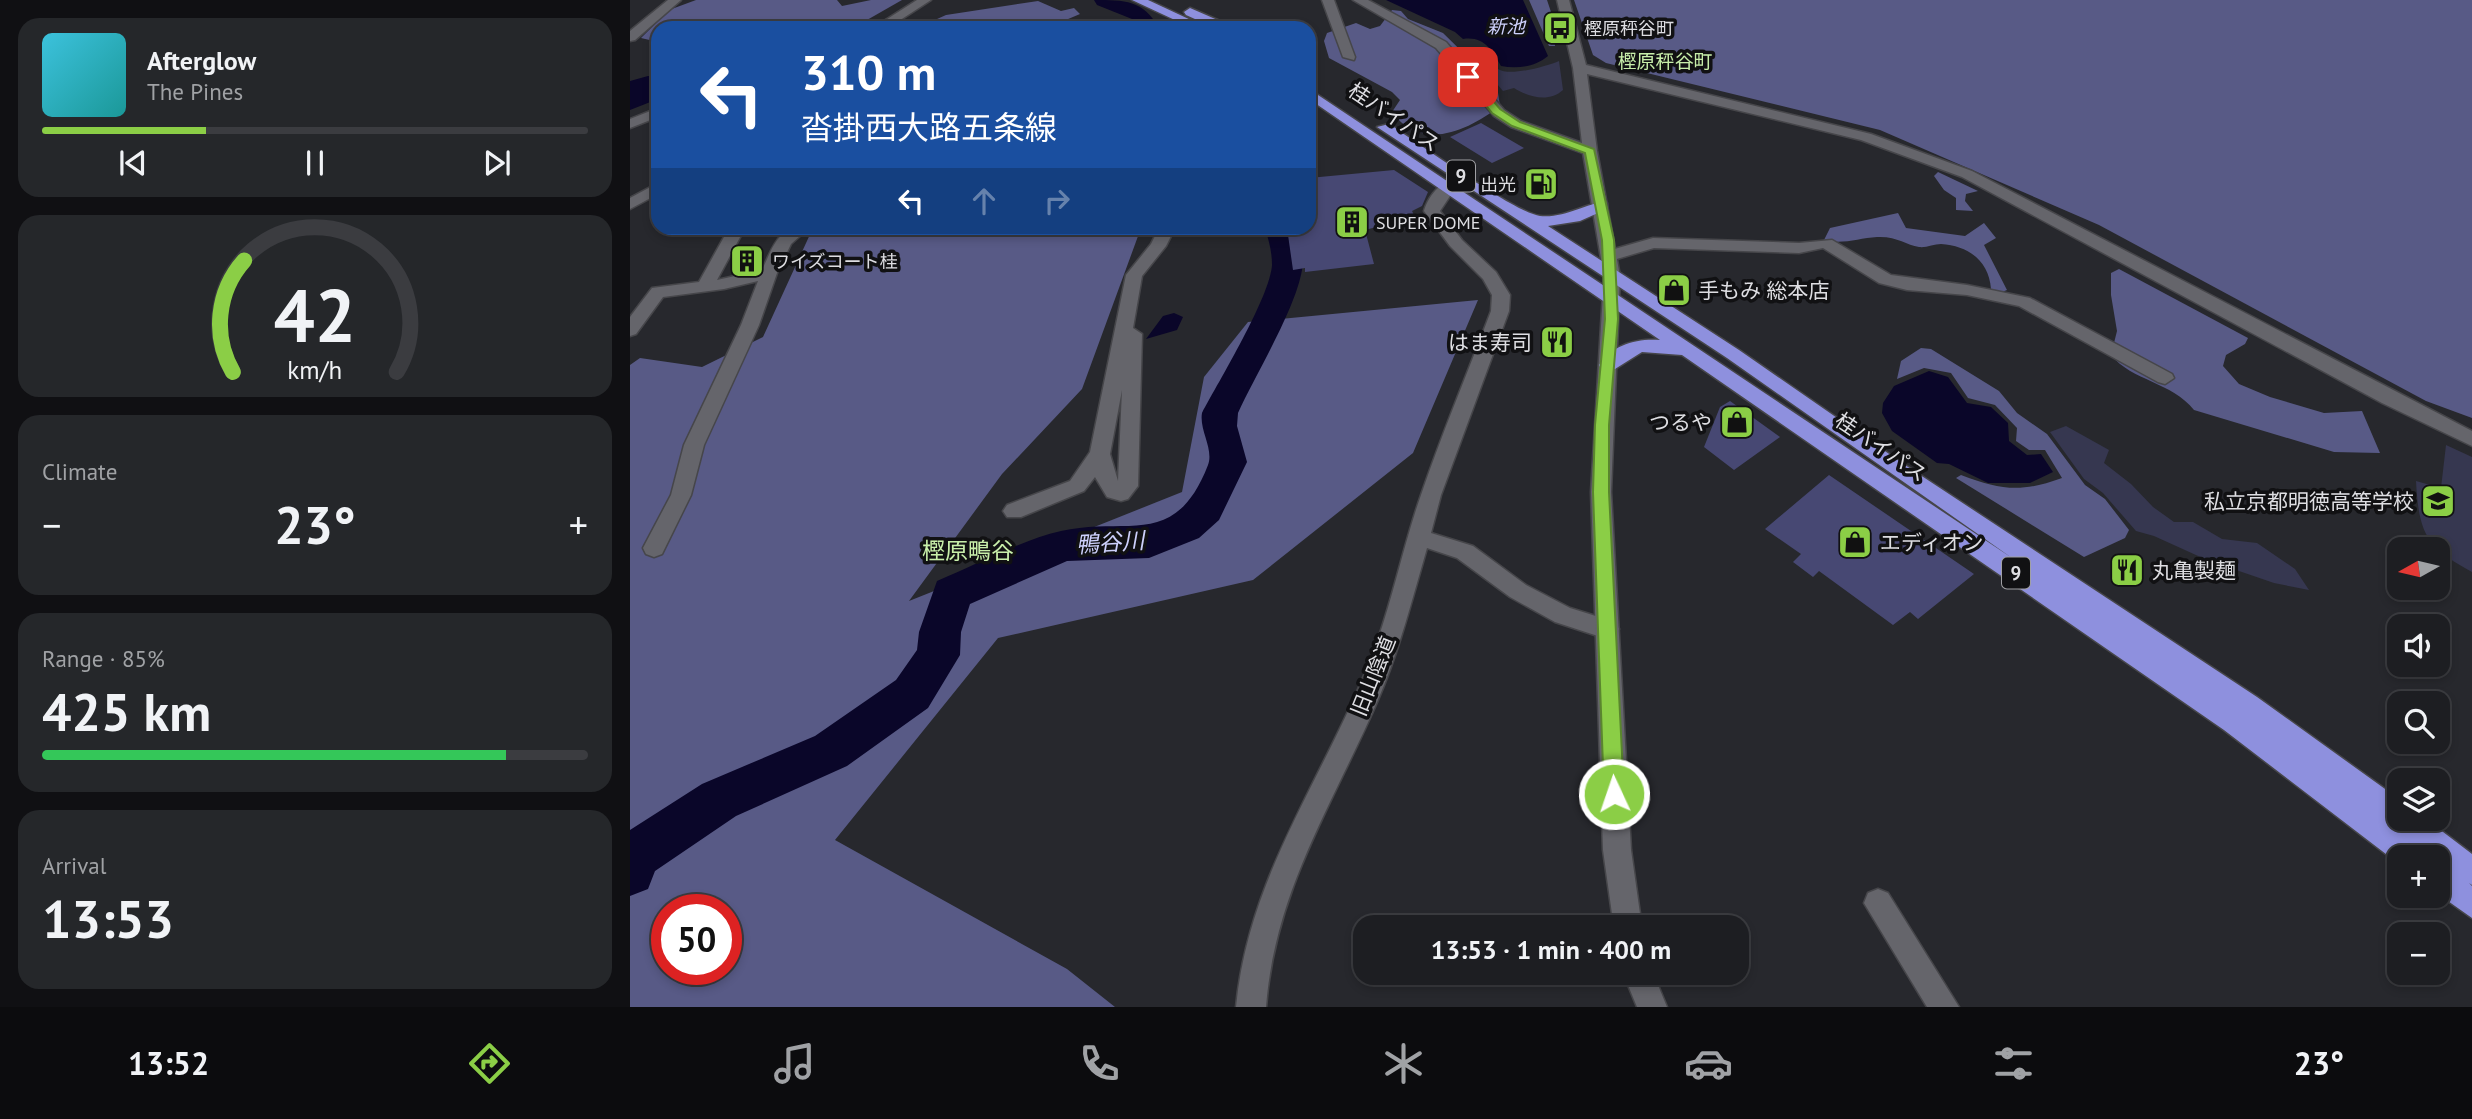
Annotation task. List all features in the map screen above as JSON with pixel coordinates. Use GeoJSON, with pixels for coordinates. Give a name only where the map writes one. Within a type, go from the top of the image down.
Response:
{"type":"FeatureCollection","features":[{"type":"Feature","properties":{"kind":"highway"},"geometry":{"type":"LineString","coordinates":[[1138,0],[1186,21]]}},
{"type":"Feature","properties":{"kind":"highway"},"geometry":{"type":"LineString","coordinates":[[1162,0],[1209,21]]}},
{"type":"Feature","properties":{"kind":"highway","name":"桂バイパス"},"geometry":{"type":"LineString","coordinates":[[1316,83],[1733,354],[1898,470],[2226,690],[2387,806]]}},
{"type":"Feature","properties":{"kind":"highway","name":"桂バイパス"},"geometry":{"type":"LineString","coordinates":[[1316,98],[1448,187],[1611,277],[1688,350],[2222,715],[2397,845]]}},
{"type":"Feature","properties":{"kind":"highway"},"geometry":{"type":"LineString","coordinates":[[1527,219],[1549,222],[1575,220],[1601,206]]}},
{"type":"Feature","properties":{"kind":"highway"},"geometry":{"type":"LineString","coordinates":[[1608,365],[1623,351],[1637,346],[1656,345],[1688,350]]}},
{"type":"Feature","properties":{"kind":"highway"},"geometry":{"type":"LineString","coordinates":[[2420,831],[2472,871]]}},
{"type":"Feature","properties":{"kind":"highway"},"geometry":{"type":"LineString","coordinates":[[2450,886],[2472,904]]}},
{"type":"Feature","properties":{"kind":"street"},"geometry":{"type":"LineString","coordinates":[[631,37],[675,0]]}},
{"type":"Feature","properties":{"kind":"street"},"geometry":{"type":"LineString","coordinates":[[890,21],[925,0]]}},
{"type":"Feature","properties":{"kind":"street"},"geometry":{"type":"LineString","coordinates":[[1328,0],[1349,57]]}},
{"type":"Feature","properties":{"kind":"street"},"geometry":{"type":"LineString","coordinates":[[1359,0],[1441,45],[1499,113],[1527,129],[1590,151]]}},
{"type":"Feature","properties":{"kind":"street"},"geometry":{"type":"LineString","coordinates":[[1563,0],[1580,68],[1590,151],[1611,277],[1608,365],[1602,425],[1601,492],[1617,850],[1626,915]]}},
{"type":"Feature","properties":{"kind":"street"},"geometry":{"type":"LineString","coordinates":[[1580,68],[1866,137],[1967,174],[2389,398],[2472,439]]}},
{"type":"Feature","properties":{"kind":"street"},"geometry":{"type":"LineString","coordinates":[[630,124],[651,115]]}},
{"type":"Feature","properties":{"kind":"street","name":"旧山陰道"},"geometry":{"type":"LineString","coordinates":[[1251,1007],[1254,971],[1265,921],[1314,804],[1365,701],[1389,642],[1431,495],[1489,346],[1501,295],[1490,276],[1456,243],[1433,211],[1434,203],[1448,187]]}},
{"type":"Feature","properties":{"kind":"street"},"geometry":{"type":"LineString","coordinates":[[630,204],[651,192]]}},
{"type":"Feature","properties":{"kind":"street"},"geometry":{"type":"LineString","coordinates":[[705,286],[733,235]]}},
{"type":"Feature","properties":{"kind":"street"},"geometry":{"type":"LineString","coordinates":[[654,548],[681,495],[694,445],[750,325],[769,273],[784,241],[792,235]]}},
{"type":"Feature","properties":{"kind":"street"},"geometry":{"type":"LineString","coordinates":[[1127,311],[1134,338],[1128,486],[1121,494],[1114,492],[1105,477],[1100,454],[1127,311],[1134,275],[1158,246],[1164,235]]}},
{"type":"Feature","properties":{"kind":"street"},"geometry":{"type":"LineString","coordinates":[[1611,277],[1653,243],[1798,248],[1826,243],[1885,279],[1907,285],[1968,290],[2024,302],[2165,378]]}},
{"type":"Feature","properties":{"kind":"street"},"geometry":{"type":"LineString","coordinates":[[630,330],[658,292],[769,273]]}},
{"type":"Feature","properties":{"kind":"street"},"geometry":{"type":"LineString","coordinates":[[1014,511],[1077,486],[1100,454]]}},
{"type":"Feature","properties":{"kind":"street"},"geometry":{"type":"LineString","coordinates":[[1420,538],[1465,552],[1518,591],[1563,615],[1607,629]]}},
{"type":"Feature","properties":{"kind":"street"},"geometry":{"type":"LineString","coordinates":[[1878,903],[1944,1007]]}},
{"type":"Feature","properties":{"kind":"street"},"geometry":{"type":"LineString","coordinates":[[1643,985],[1652,1007]]}},
{"type":"Feature","properties":{"kind":"shaded area"},"geometry":{"type":"Polygon","coordinates":[[[696,0],[837,0],[842,6],[871,0],[902,0],[865,21],[658,21],[669,10],[696,0]]]}},
{"type":"Feature","properties":{"kind":"shaded area"},"geometry":{"type":"Polygon","coordinates":[[[1529,0],[1547,0],[1552,15],[1555,46],[1549,46],[1529,0]]]}},
{"type":"Feature","properties":{"kind":"shaded area"},"geometry":{"type":"Polygon","coordinates":[[[1574,0],[2472,0],[2472,418],[2426,401],[2099,225],[1880,130],[1606,63],[1593,55],[1574,0]]]}},
{"type":"Feature","properties":{"kind":"shaded area"},"geometry":{"type":"Polygon","coordinates":[[[1038,1],[1061,11],[1074,8],[1080,14],[1064,21],[933,21],[946,15],[1038,1]]]}},
{"type":"Feature","properties":{"kind":"shaded area"},"geometry":{"type":"Polygon","coordinates":[[[1392,10],[1401,11],[1408,19],[1443,33],[1497,86],[1500,106],[1460,129],[1446,133],[1417,132],[1392,112],[1400,100],[1392,92],[1329,58],[1324,41],[1327,33],[1356,23],[1370,29],[1380,26],[1392,10]]]}},
{"type":"Feature","properties":{"kind":"shaded area"},"geometry":{"type":"Polygon","coordinates":[[[651,28],[651,40],[641,38],[651,28]]]}},
{"type":"Feature","properties":{"kind":"shaded area"},"geometry":{"type":"Polygon","coordinates":[[[1484,52],[1498,69],[1511,72],[1559,61],[1563,90],[1545,97],[1532,96],[1514,88],[1503,91],[1486,71],[1484,52]]]}},
{"type":"Feature","properties":{"kind":"shaded area"},"geometry":{"type":"Polygon","coordinates":[[[1938,172],[1978,191],[1966,194],[1965,201],[1973,211],[1956,210],[1956,198],[1944,190],[1934,176],[1938,172]]]}},
{"type":"Feature","properties":{"kind":"shaded area"},"geometry":{"type":"Polygon","coordinates":[[[1898,213],[1906,228],[1965,236],[1984,223],[1996,238],[1984,245],[2007,290],[1997,294],[1991,289],[1982,263],[1969,252],[1951,245],[1919,247],[1884,237],[1844,242],[1824,240],[1830,228],[1898,213]]]}},
{"type":"Feature","properties":{"kind":"shaded area"},"geometry":{"type":"Polygon","coordinates":[[[810,235],[1138,235],[1082,389],[1002,474],[909,601],[1182,492],[1204,377],[1248,322],[1478,300],[1413,453],[1253,580],[998,638],[835,840],[1067,969],[1115,1007],[630,1007],[630,365],[640,358],[702,367],[763,337],[810,235]]]}},
{"type":"Feature","properties":{"kind":"shaded area"},"geometry":{"type":"Polygon","coordinates":[[[2119,269],[2248,338],[2245,344],[2226,355],[2223,366],[2239,384],[2270,397],[2324,413],[2362,411],[2380,453],[2334,452],[2194,410],[2175,393],[2120,364],[2111,355],[2117,331],[2111,295],[2111,273],[2119,269]]]}},
{"type":"Feature","properties":{"kind":"shaded area"},"geometry":{"type":"Polygon","coordinates":[[[1921,348],[1931,349],[1999,391],[2017,413],[2047,434],[2085,485],[2105,499],[2129,530],[2125,538],[2084,557],[1956,478],[1961,475],[1988,484],[2023,488],[2062,478],[2045,450],[2029,450],[2016,441],[2017,428],[1995,405],[1968,398],[1951,373],[1924,368],[1897,379],[1901,361],[1921,348]]]}},
{"type":"Feature","properties":{"kind":"shaded area"},"geometry":{"type":"Polygon","coordinates":[[[2066,426],[2109,450],[2104,463],[2174,522],[2193,522],[2222,539],[2257,543],[2295,569],[2309,590],[2274,583],[2207,560],[2154,536],[2136,531],[2103,493],[2084,479],[2050,432],[2066,426]]]}},
{"type":"Feature","properties":{"kind":"shaded area"},"geometry":{"type":"Polygon","coordinates":[[[2446,445],[2472,457],[2472,572],[2450,558],[2450,537],[2428,537],[2423,527],[2416,481],[2441,488],[2446,445]]]}},
{"type":"Feature","properties":{"kind":"water","name":"新池"},"geometry":{"type":"Polygon","coordinates":[[[1386,0],[1523,0],[1548,56],[1526,66],[1501,66],[1482,42],[1463,39],[1455,32],[1386,0]]]}},
{"type":"Feature","properties":{"kind":"water"},"geometry":{"type":"Polygon","coordinates":[[[651,76],[651,102],[630,110],[630,81],[651,76]]]}},
{"type":"Feature","properties":{"kind":"water"},"geometry":{"type":"Polygon","coordinates":[[[1174,313],[1183,317],[1177,330],[1146,339],[1163,316],[1174,313]]]}},
{"type":"Feature","properties":{"kind":"water"},"geometry":{"type":"Polygon","coordinates":[[[1929,371],[1948,377],[1967,403],[1991,407],[2008,423],[2009,441],[2027,455],[2041,454],[2053,472],[2030,483],[1988,483],[1949,464],[1937,463],[1892,431],[1882,413],[1883,403],[1894,386],[1929,371]]]}},
{"type":"Feature","properties":{"kind":"building"},"geometry":{"type":"Polygon","coordinates":[[[1481,123],[1524,148],[1492,163],[1450,137],[1481,123]]]}},
{"type":"Feature","properties":{"kind":"building","name":"SUPER DOME"},"geometry":{"type":"Polygon","coordinates":[[[1394,170],[1428,192],[1422,206],[1412,211],[1415,217],[1365,230],[1374,264],[1305,272],[1305,268],[1293,270],[1288,235],[1316,235],[1316,177],[1394,170]]]}},
{"type":"Feature","properties":{"kind":"building","name":"つるや"},"geometry":{"type":"Polygon","coordinates":[[[1730,401],[1780,437],[1734,470],[1704,447],[1720,407],[1730,401]]]}},
{"type":"Feature","properties":{"kind":"building","name":"エディオン"},"geometry":{"type":"Polygon","coordinates":[[[1829,475],[1974,574],[1918,619],[1910,612],[1893,625],[1819,571],[1813,577],[1793,562],[1801,554],[1765,529],[1829,475]]]}},
{"type":"Feature","properties":{"kind":"waterway","name":"鴨谷川"},"geometry":{"type":"LineString","coordinates":[[1105,0],[1141,15],[1144,21]]}},
{"type":"Feature","properties":{"kind":"waterway","name":"鴨谷川"},"geometry":{"type":"LineString","coordinates":[[630,871],[634,856],[719,800],[831,751],[912,694],[938,655],[940,632],[952,593],[1063,546],[1149,542],[1185,527],[1205,510],[1228,462],[1219,426],[1220,413],[1278,296],[1287,268],[1282,235]]}},
{"type":"Feature","properties":{"kind":"waterway","name":"鴨谷川"},"geometry":{"type":"LineString","coordinates":[[630,860],[634,856]]}},
{"type":"Feature","properties":{"kind":"place","name":"樫原秤谷町"},"geometry":{"type":"Point","coordinates":[1560,28]}},
{"type":"Feature","properties":{"kind":"place","name":"出光"},"geometry":{"type":"Point","coordinates":[1541,184]}},
{"type":"Feature","properties":{"kind":"place","name":"SUPER DOME"},"geometry":{"type":"Point","coordinates":[1352,222]}},
{"type":"Feature","properties":{"kind":"place","name":"ワイズコート桂"},"geometry":{"type":"Point","coordinates":[747,261]}},
{"type":"Feature","properties":{"kind":"place","name":"手もみ 総本店"},"geometry":{"type":"Point","coordinates":[1674,290]}},
{"type":"Feature","properties":{"kind":"place","name":"はま寿司"},"geometry":{"type":"Point","coordinates":[1557,342]}},
{"type":"Feature","properties":{"kind":"place","name":"つるや"},"geometry":{"type":"Point","coordinates":[1737,422]}},
{"type":"Feature","properties":{"kind":"place","name":"私立京都明徳高等学校"},"geometry":{"type":"Point","coordinates":[2438,501]}},
{"type":"Feature","properties":{"kind":"place","name":"エディオン"},"geometry":{"type":"Point","coordinates":[1855,542]}},
{"type":"Feature","properties":{"kind":"place","name":"丸亀製麺"},"geometry":{"type":"Point","coordinates":[2127,570]}},
{"type":"Feature","properties":{"kind":"district","name":"樫原秤谷町"},"geometry":{"type":"Point","coordinates":[1665,61]}},
{"type":"Feature","properties":{"kind":"district","name":"樫原鴫谷"},"geometry":{"type":"Point","coordinates":[968,550]}},
{"type":"Feature","properties":{"kind":"route"},"geometry":{"type":"LineString","coordinates":[[1468,77],[1496,111],[1516,124],[1590,151],[1608,240],[1612,276],[1612,319],[1602,425],[1601,492],[1614,794]]}}]}
